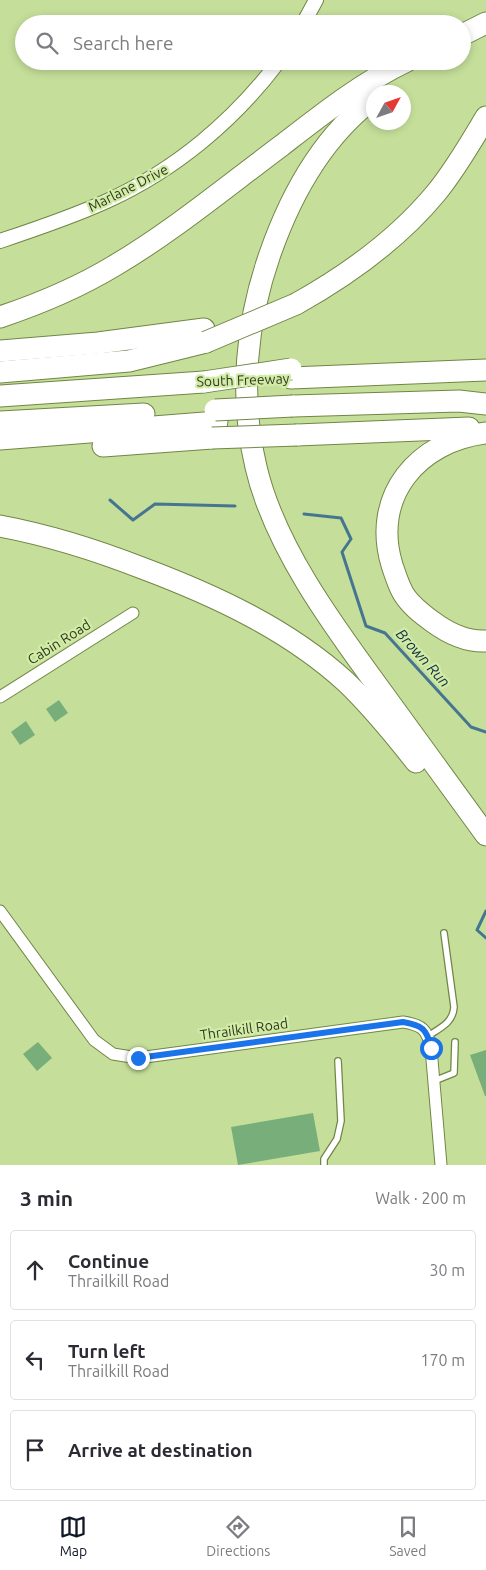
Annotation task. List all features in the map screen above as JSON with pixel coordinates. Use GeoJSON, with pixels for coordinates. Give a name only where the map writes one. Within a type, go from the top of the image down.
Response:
{"type":"FeatureCollection","features":[{"type":"Feature","properties":{"kind":"highway"},"geometry":{"type":"LineString","coordinates":[[471,30],[486,23]]}},
{"type":"Feature","properties":{"kind":"highway"},"geometry":{"type":"LineString","coordinates":[[0,317],[57,296],[114,266],[171,229],[356,91],[392,70]]}},
{"type":"Feature","properties":{"kind":"highway"},"geometry":{"type":"LineString","coordinates":[[390,85],[411,70]]}},
{"type":"Feature","properties":{"kind":"highway"},"geometry":{"type":"LineString","coordinates":[[366,105],[326,145],[312,165],[278,229],[261,279],[251,325],[246,377],[248,419],[256,468],[274,521],[306,581],[348,645],[486,836]]}},
{"type":"Feature","properties":{"kind":"highway"},"geometry":{"type":"LineString","coordinates":[[0,372],[129,361],[296,304],[370,256],[405,225],[436,192],[486,116]]}},
{"type":"Feature","properties":{"kind":"highway"},"geometry":{"type":"LineString","coordinates":[[0,351],[205,335]]}},
{"type":"Feature","properties":{"kind":"highway"},"geometry":{"type":"LineString","coordinates":[[291,374],[486,357]]}},
{"type":"Feature","properties":{"kind":"highway","name":"South Freeway"},"geometry":{"type":"LineString","coordinates":[[0,396],[291,374],[486,370]]}},
{"type":"Feature","properties":{"kind":"highway","name":"South Freeway"},"geometry":{"type":"LineString","coordinates":[[0,422],[215,423],[295,420],[459,402],[486,406]]}},
{"type":"Feature","properties":{"kind":"highway"},"geometry":{"type":"LineString","coordinates":[[0,439],[215,423],[295,420],[486,427]]}},
{"type":"Feature","properties":{"kind":"highway"},"geometry":{"type":"LineString","coordinates":[[0,453],[215,423]]}},
{"type":"Feature","properties":{"kind":"highway"},"geometry":{"type":"LineString","coordinates":[[486,433],[458,438],[432,451],[420,461],[402,481],[395,494],[386,523],[388,552],[396,579],[403,593],[413,605],[437,625],[454,634],[472,640],[486,641]]}},
{"type":"Feature","properties":{"kind":"highway"},"geometry":{"type":"LineString","coordinates":[[0,526],[35,532],[114,557],[192,586],[271,627],[308,651],[345,682],[372,709],[486,851]]}},
{"type":"Feature","properties":{"kind":"street"},"geometry":{"type":"LineString","coordinates":[[308,15],[316,0]]}},
{"type":"Feature","properties":{"kind":"street","name":"Marlane Drive"},"geometry":{"type":"LineString","coordinates":[[0,241],[106,201],[147,181],[169,167],[214,132],[240,107],[271,70]]}},
{"type":"Feature","properties":{"kind":"street","name":"Cabin Road"},"geometry":{"type":"LineString","coordinates":[[0,697],[133,613]]}},
{"type":"Feature","properties":{"kind":"street","name":"Thrailkill Road"},"geometry":{"type":"LineString","coordinates":[[0,911],[94,1040],[113,1054],[138,1058],[403,1022],[419,1026],[424,1029],[428,1036]]}},
{"type":"Feature","properties":{"kind":"street"},"geometry":{"type":"LineString","coordinates":[[428,1036],[441,1165]]}},
{"type":"Feature","properties":{"kind":"lane"},"geometry":{"type":"LineString","coordinates":[[428,1036],[448,1022],[453,1015],[454,1007],[444,933]]}},
{"type":"Feature","properties":{"kind":"lane"},"geometry":{"type":"LineString","coordinates":[[434,1081],[454,1073],[455,1042]]}},
{"type":"Feature","properties":{"kind":"lane"},"geometry":{"type":"LineString","coordinates":[[324,1165],[324,1159],[336,1139],[341,1121],[338,1062]]}},
{"type":"Feature","properties":{"kind":"building"},"geometry":{"type":"Polygon","coordinates":[[[59,700],[68,713],[55,722],[46,709],[59,700]]]}},
{"type":"Feature","properties":{"kind":"building"},"geometry":{"type":"Polygon","coordinates":[[[26,721],[35,735],[20,745],[11,732],[26,721]]]}},
{"type":"Feature","properties":{"kind":"building"},"geometry":{"type":"Polygon","coordinates":[[[38,1042],[52,1058],[37,1071],[23,1054],[38,1042]]]}},
{"type":"Feature","properties":{"kind":"building"},"geometry":{"type":"Polygon","coordinates":[[[486,1050],[486,1096],[485,1096],[470,1055],[486,1050]]]}},
{"type":"Feature","properties":{"kind":"building"},"geometry":{"type":"Polygon","coordinates":[[[313,1113],[320,1151],[238,1165],[231,1127],[313,1113]]]}},
{"type":"Feature","properties":{"kind":"waterway","name":"Brown Run"},"geometry":{"type":"LineString","coordinates":[[110,500],[133,520],[155,504],[235,506]]}},
{"type":"Feature","properties":{"kind":"waterway","name":"Brown Run"},"geometry":{"type":"LineString","coordinates":[[304,514],[341,518],[351,539],[342,552],[366,626],[385,633],[471,727],[486,732]]}},
{"type":"Feature","properties":{"kind":"waterway","name":"Brown Run"},"geometry":{"type":"LineString","coordinates":[[486,911],[477,930],[486,938]]}},
{"type":"Feature","properties":{"kind":"route"},"geometry":{"type":"LineString","coordinates":[[138,1058],[403,1022],[414,1024],[424,1029],[431,1048]]}}]}
